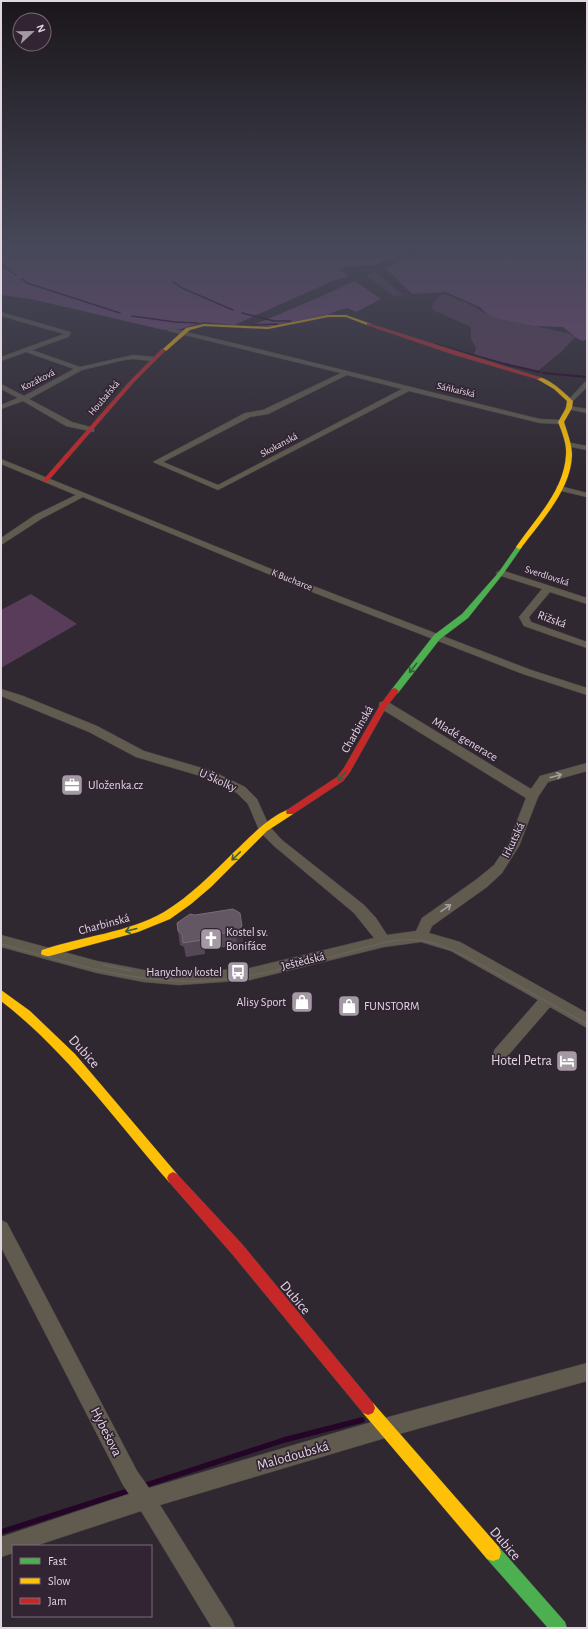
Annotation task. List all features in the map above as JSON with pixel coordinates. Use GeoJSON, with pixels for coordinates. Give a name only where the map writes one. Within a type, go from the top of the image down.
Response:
{"type":"FeatureCollection","features":[{"type":"Feature","properties":{"kind":"street"},"geometry":{"type":"LineString","coordinates":[[1,359],[66,336],[68,333],[43,325]]}},
{"type":"Feature","properties":{"kind":"street","name":"Houbařská"},"geometry":{"type":"LineString","coordinates":[[46,480],[154,359],[188,329],[204,325]]}},
{"type":"Feature","properties":{"kind":"street","name":"Houbařská"},"geometry":{"type":"LineString","coordinates":[[204,325],[268,328],[283,325]]}},
{"type":"Feature","properties":{"kind":"street","name":"Houbařská"},"geometry":{"type":"LineString","coordinates":[[370,325],[454,353],[538,377],[556,388],[570,405]]}},
{"type":"Feature","properties":{"kind":"street","name":"Sáňkařská"},"geometry":{"type":"LineString","coordinates":[[170,330],[540,421],[561,422]]}},
{"type":"Feature","properties":{"kind":"street"},"geometry":{"type":"LineString","coordinates":[[26,350],[80,369]]}},
{"type":"Feature","properties":{"kind":"street","name":"Kozáková"},"geometry":{"type":"LineString","coordinates":[[1,407],[25,398],[80,369],[124,358],[133,357],[154,359]]}},
{"type":"Feature","properties":{"kind":"street","name":"Skokanská"},"geometry":{"type":"LineString","coordinates":[[346,373],[265,412],[248,415],[157,462],[218,488],[408,389]]}},
{"type":"Feature","properties":{"kind":"street"},"geometry":{"type":"LineString","coordinates":[[561,422],[570,405],[587,383]]}},
{"type":"Feature","properties":{"kind":"street"},"geometry":{"type":"LineString","coordinates":[[1,386],[25,398],[69,424],[91,430]]}},
{"type":"Feature","properties":{"kind":"street"},"geometry":{"type":"LineString","coordinates":[[570,405],[587,411]]}},
{"type":"Feature","properties":{"kind":"street","name":"Charbinská"},"geometry":{"type":"LineString","coordinates":[[46,953],[138,928],[166,916],[188,901],[208,884],[264,829],[340,779],[347,770],[384,705],[437,637],[465,616],[501,573],[560,488],[565,475],[569,444],[561,422]]}},
{"type":"Feature","properties":{"kind":"street"},"geometry":{"type":"LineString","coordinates":[[569,444],[587,448]]}},
{"type":"Feature","properties":{"kind":"street","name":"K Bucharce"},"geometry":{"type":"LineString","coordinates":[[1,461],[305,586],[527,672],[587,692]]}},
{"type":"Feature","properties":{"kind":"street"},"geometry":{"type":"LineString","coordinates":[[560,488],[587,495]]}},
{"type":"Feature","properties":{"kind":"street"},"geometry":{"type":"LineString","coordinates":[[1,542],[38,517],[81,495]]}},
{"type":"Feature","properties":{"kind":"street","name":"Sverdlovská"},"geometry":{"type":"LineString","coordinates":[[501,573],[587,601]]}},
{"type":"Feature","properties":{"kind":"street","name":"Rižská"},"geometry":{"type":"LineString","coordinates":[[548,588],[524,616],[527,624],[587,645]]}},
{"type":"Feature","properties":{"kind":"street","name":"U Školky"},"geometry":{"type":"LineString","coordinates":[[1,692],[19,698],[93,730],[140,754],[225,780],[241,790],[253,802],[264,829],[278,843],[359,909],[384,940]]}},
{"type":"Feature","properties":{"kind":"street","name":"Mladé generace"},"geometry":{"type":"LineString","coordinates":[[384,705],[533,796]]}},
{"type":"Feature","properties":{"kind":"street","name":"Irkutská"},"geometry":{"type":"LineString","coordinates":[[421,936],[428,922],[482,883],[498,869],[513,846],[533,796],[544,779],[587,767]]}},
{"type":"Feature","properties":{"kind":"street","name":"Ještědská"},"geometry":{"type":"LineString","coordinates":[[1,941],[97,967],[144,976],[179,979],[250,974],[384,940],[421,936],[455,946],[587,1021]]}},
{"type":"Feature","properties":{"kind":"street","name":"Dubice"},"geometry":{"type":"LineString","coordinates":[[1,995],[14,1004],[70,1055],[164,1168],[237,1249],[385,1428],[558,1628]]}},
{"type":"Feature","properties":{"kind":"street"},"geometry":{"type":"LineString","coordinates":[[500,1054],[548,999]]}},
{"type":"Feature","properties":{"kind":"street","name":"Hybešova"},"geometry":{"type":"LineString","coordinates":[[1,1229],[130,1478],[145,1499],[224,1628]]}},
{"type":"Feature","properties":{"kind":"street","name":"Malodoubská"},"geometry":{"type":"LineString","coordinates":[[1,1547],[145,1499],[385,1428],[587,1372]]}},
{"type":"Feature","properties":{"kind":"shaded area"},"geometry":{"type":"Polygon","coordinates":[[[143,325],[193,325],[180,329],[164,330],[143,325]]]}},
{"type":"Feature","properties":{"kind":"shaded area"},"geometry":{"type":"Polygon","coordinates":[[[253,325],[280,325],[271,327],[251,326],[253,325]]]}},
{"type":"Feature","properties":{"kind":"shaded area"},"geometry":{"type":"Polygon","coordinates":[[[467,325],[529,325],[568,333],[575,337],[562,351],[538,371],[474,355],[476,348],[471,339],[471,327],[467,325]]]}},
{"type":"Feature","properties":{"kind":"shaded area"},"geometry":{"type":"Polygon","coordinates":[[[529,325],[587,325],[587,339],[582,341],[563,327],[529,325]]]}},
{"type":"Feature","properties":{"kind":"shaded area"},"geometry":{"type":"Polygon","coordinates":[[[31,594],[77,624],[1,668],[1,610],[31,594]]]}},
{"type":"Feature","properties":{"kind":"building"},"geometry":{"type":"Polygon","coordinates":[[[233,909],[240,913],[242,926],[236,932],[203,935],[203,940],[183,943],[182,934],[178,931],[177,923],[190,914],[195,915],[233,909]]]}},
{"type":"Feature","properties":{"kind":"waterway"},"geometry":{"type":"LineString","coordinates":[[435,344],[507,365]]}},
{"type":"Feature","properties":{"kind":"waterway"},"geometry":{"type":"LineString","coordinates":[[507,365],[540,372]]}},
{"type":"Feature","properties":{"kind":"waterway"},"geometry":{"type":"LineString","coordinates":[[543,373],[587,377]]}},
{"type":"Feature","properties":{"kind":"waterway"},"geometry":{"type":"LineString","coordinates":[[143,1486],[284,1440],[362,1420]]}},
{"type":"Feature","properties":{"kind":"waterway"},"geometry":{"type":"LineString","coordinates":[[1,1532],[131,1490]]}},
{"type":"Feature","properties":{"kind":"tram line"},"geometry":{"type":"LineString","coordinates":[[1,944],[76,965],[128,976],[179,981],[205,981],[240,977],[291,967],[396,940],[422,941],[442,946],[467,957],[587,1024]]}},
{"type":"Feature","properties":{"kind":"tram line"},"geometry":{"type":"LineString","coordinates":[[103,965],[132,971]]}},
{"type":"Feature","properties":{"kind":"traffic: fast"},"geometry":{"type":"LineString","coordinates":[[395,691],[437,637],[465,616],[501,573],[519,547]]}},
{"type":"Feature","properties":{"kind":"traffic: fast"},"geometry":{"type":"LineString","coordinates":[[493,1553],[559,1628]]}},
{"type":"Feature","properties":{"kind":"traffic: slow"},"geometry":{"type":"LineString","coordinates":[[164,350],[188,329],[204,325]]}},
{"type":"Feature","properties":{"kind":"traffic: slow"},"geometry":{"type":"LineString","coordinates":[[204,325],[268,328],[283,325]]}},
{"type":"Feature","properties":{"kind":"traffic: slow"},"geometry":{"type":"LineString","coordinates":[[519,547],[557,492],[563,480],[569,455],[568,443],[561,422],[569,408],[570,401],[556,388],[539,378]]}},
{"type":"Feature","properties":{"kind":"traffic: slow"},"geometry":{"type":"LineString","coordinates":[[46,953],[138,928],[166,916],[188,901],[208,884],[264,829],[290,812]]}},
{"type":"Feature","properties":{"kind":"traffic: slow"},"geometry":{"type":"LineString","coordinates":[[1,995],[50,1035],[92,1081],[173,1178]]}},
{"type":"Feature","properties":{"kind":"traffic: slow"},"geometry":{"type":"LineString","coordinates":[[368,1408],[493,1553]]}},
{"type":"Feature","properties":{"kind":"traffic: jam"},"geometry":{"type":"LineString","coordinates":[[372,325],[454,353],[539,378]]}},
{"type":"Feature","properties":{"kind":"traffic: jam"},"geometry":{"type":"LineString","coordinates":[[46,480],[118,397],[164,350]]}},
{"type":"Feature","properties":{"kind":"traffic: jam"},"geometry":{"type":"LineString","coordinates":[[290,812],[340,779],[347,770],[384,705],[395,691]]}},
{"type":"Feature","properties":{"kind":"traffic: jam"},"geometry":{"type":"LineString","coordinates":[[173,1178],[237,1249],[368,1408]]}},
{"type":"Feature","properties":{"kind":"place","name":"Uloženka.cz"},"geometry":{"type":"Point","coordinates":[72,785]}},
{"type":"Feature","properties":{"kind":"place","name":"Kostel sv. Bonifáce"},"geometry":{"type":"Point","coordinates":[211,939]}},
{"type":"Feature","properties":{"kind":"place","name":"Hanychov kostel"},"geometry":{"type":"Point","coordinates":[238,972]}},
{"type":"Feature","properties":{"kind":"place","name":"Alisy Sport"},"geometry":{"type":"Point","coordinates":[302,1002]}},
{"type":"Feature","properties":{"kind":"place","name":"FUNSTORM"},"geometry":{"type":"Point","coordinates":[349,1006]}},
{"type":"Feature","properties":{"kind":"place","name":"Hotel Petra"},"geometry":{"type":"Point","coordinates":[567,1061]}}]}
